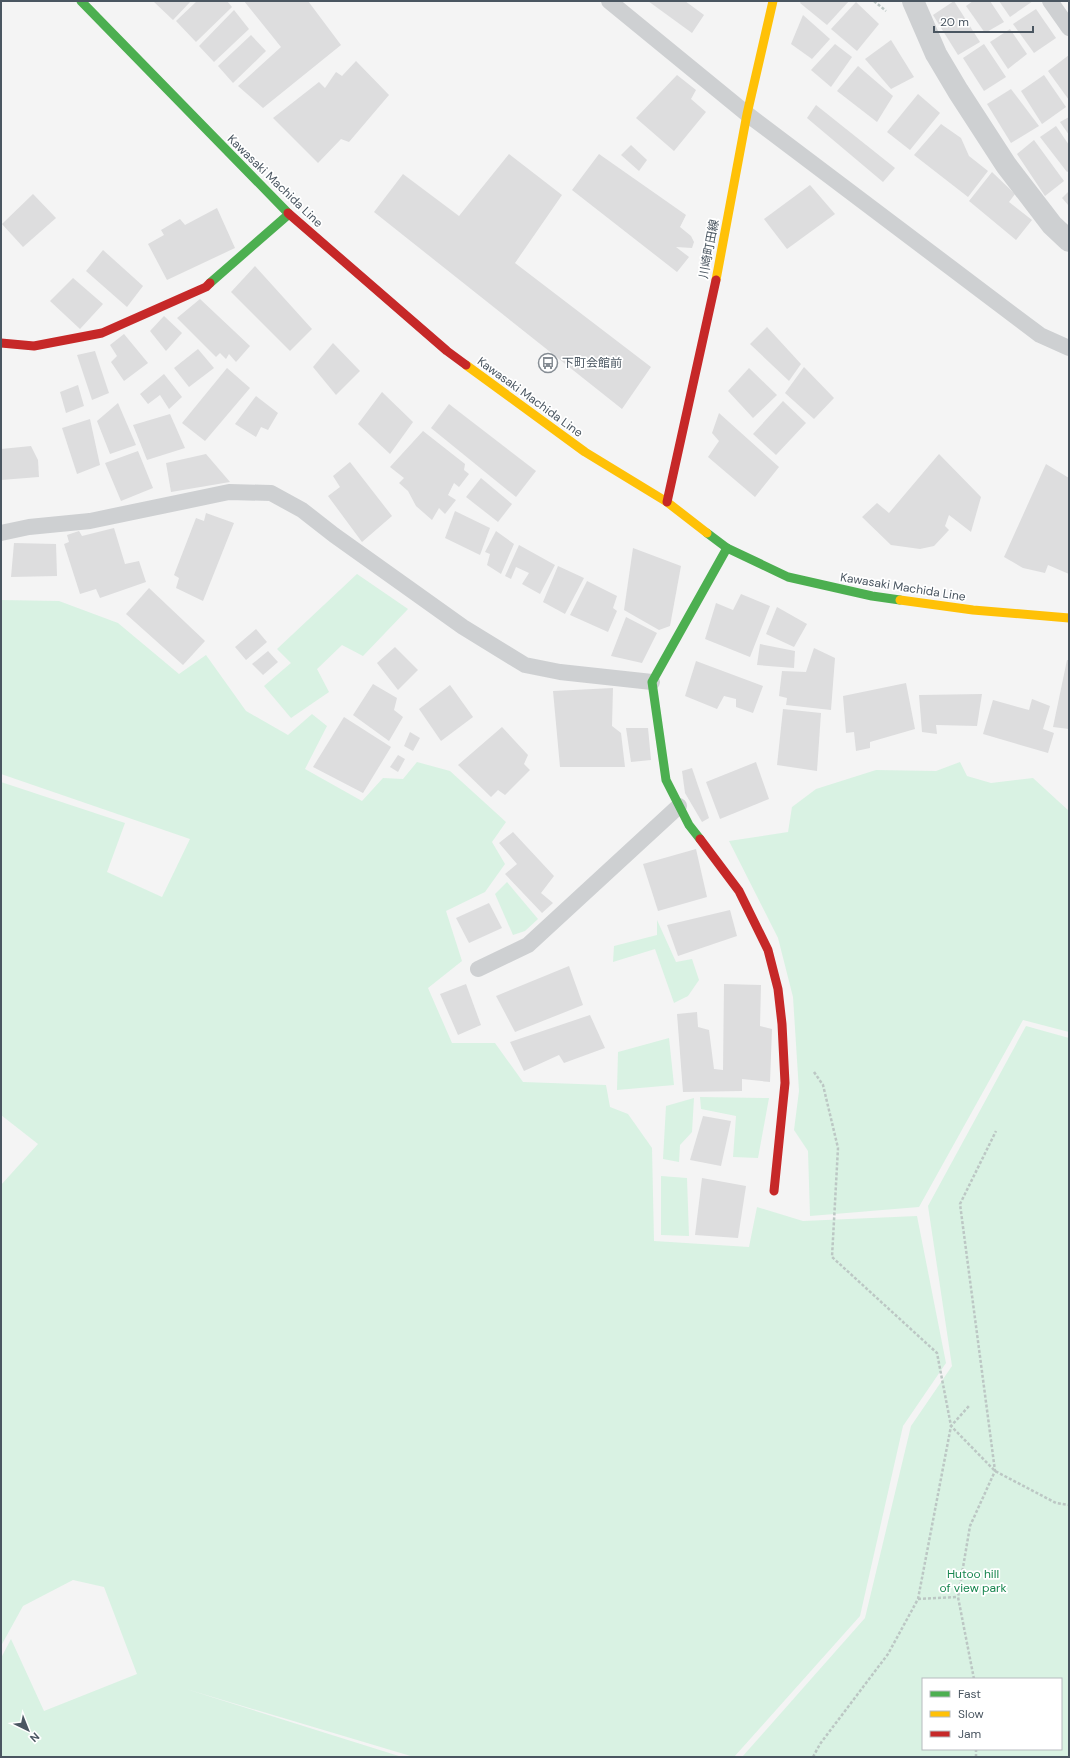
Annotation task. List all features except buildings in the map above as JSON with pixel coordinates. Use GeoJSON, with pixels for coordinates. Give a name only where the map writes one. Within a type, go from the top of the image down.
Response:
{"type":"FeatureCollection","features":[{"type":"Feature","properties":{"kind":"main road","name":"Kawasaki Machida Line"},"geometry":{"type":"LineString","coordinates":[[81,1],[289,214],[447,351],[585,452],[667,502],[728,548],[788,577],[872,596],[973,610],[1069,618]]}},
{"type":"Feature","properties":{"kind":"main road","name":"川崎町田線"},"geometry":{"type":"LineString","coordinates":[[667,502],[717,275],[747,114],[773,1]]}},
{"type":"Feature","properties":{"kind":"main road"},"geometry":{"type":"LineString","coordinates":[[1,343],[34,346],[102,333],[206,287],[289,214]]}},
{"type":"Feature","properties":{"kind":"main road"},"geometry":{"type":"LineString","coordinates":[[728,548],[652,682],[666,780],[689,825],[739,891],[768,950],[778,989],[782,1024],[785,1083],[774,1191]]}},
{"type":"Feature","properties":{"kind":"street"},"geometry":{"type":"LineString","coordinates":[[913,1],[936,54],[962,97],[1006,164],[1052,225],[1069,241]]}},
{"type":"Feature","properties":{"kind":"lane"},"geometry":{"type":"LineString","coordinates":[[609,1],[747,114],[1040,335],[1069,348]]}},
{"type":"Feature","properties":{"kind":"lane"},"geometry":{"type":"LineString","coordinates":[[1050,1],[1069,28]]}},
{"type":"Feature","properties":{"kind":"lane"},"geometry":{"type":"LineString","coordinates":[[1,533],[29,527],[90,520],[229,492],[271,493],[302,510],[334,535],[463,627],[524,665],[560,672],[652,682]]}},
{"type":"Feature","properties":{"kind":"lane"},"geometry":{"type":"LineString","coordinates":[[478,969],[528,945],[679,806]]}},
{"type":"Feature","properties":{"kind":"path"},"geometry":{"type":"LineString","coordinates":[[811,1067],[823,1085],[838,1148],[832,1257],[938,1353],[951,1426],[918,1599],[888,1654],[820,1744],[814,1756]]}},
{"type":"Feature","properties":{"kind":"path"},"geometry":{"type":"LineString","coordinates":[[974,1678],[958,1597],[970,1526],[995,1471],[960,1204],[996,1131]]}},
{"type":"Feature","properties":{"kind":"path"},"geometry":{"type":"LineString","coordinates":[[951,1426],[969,1406]]}},
{"type":"Feature","properties":{"kind":"path"},"geometry":{"type":"LineString","coordinates":[[951,1426],[995,1471],[1056,1503],[1069,1505]]}},
{"type":"Feature","properties":{"kind":"path"},"geometry":{"type":"LineString","coordinates":[[918,1599],[958,1597]]}},
{"type":"Feature","properties":{"kind":"green space"},"geometry":{"type":"Polygon","coordinates":[[[357,574],[408,609],[363,656],[342,645],[317,669],[329,692],[291,718],[264,686],[291,663],[277,649],[357,574]]]}},
{"type":"Feature","properties":{"kind":"green space"},"geometry":{"type":"Polygon","coordinates":[[[1,600],[59,601],[118,623],[179,674],[206,655],[246,711],[288,735],[312,714],[327,726],[305,769],[362,801],[383,778],[403,779],[417,762],[450,771],[506,822],[492,842],[505,864],[485,892],[446,911],[462,961],[428,988],[452,1043],[495,1043],[523,1082],[606,1085],[610,1107],[628,1114],[652,1148],[654,1241],[749,1247],[757,1207],[803,1221],[917,1216],[946,1363],[903,1426],[860,1616],[734,1757],[414,1757],[186,1689],[402,1757],[1,1757],[1,1658],[11,1639],[44,1711],[137,1674],[104,1587],[73,1580],[23,1606],[1,1646],[1,1185],[38,1144],[1,1115],[1,782],[125,823],[107,872],[162,897],[190,839],[1,774],[1,600]]]}},
{"type":"Feature","properties":{"kind":"green space"},"geometry":{"type":"Polygon","coordinates":[[[960,762],[967,776],[991,783],[1033,778],[1069,811],[1069,1032],[1023,1020],[919,1207],[810,1216],[808,1151],[794,1130],[799,1091],[793,997],[778,938],[729,841],[788,832],[792,807],[816,789],[876,770],[936,771],[960,762]]]}},
{"type":"Feature","properties":{"kind":"green space"},"geometry":{"type":"Polygon","coordinates":[[[507,882],[538,919],[525,931],[513,935],[495,894],[507,882]]]}},
{"type":"Feature","properties":{"kind":"green space"},"geometry":{"type":"Polygon","coordinates":[[[657,920],[676,962],[692,959],[699,980],[688,996],[674,1003],[655,949],[613,962],[614,946],[657,935],[657,920]]]}},
{"type":"Feature","properties":{"kind":"green space","name":"Hutoo hill of view park"},"geometry":{"type":"Polygon","coordinates":[[[1026,1026],[1069,1038],[1069,1757],[742,1757],[865,1618],[911,1426],[952,1366],[928,1206],[1026,1026]]]}},
{"type":"Feature","properties":{"kind":"green space"},"geometry":{"type":"Polygon","coordinates":[[[669,1038],[674,1085],[617,1090],[618,1052],[669,1038]]]}},
{"type":"Feature","properties":{"kind":"green space"},"geometry":{"type":"Polygon","coordinates":[[[700,1097],[769,1098],[758,1158],[733,1157],[736,1116],[701,1109],[700,1097]]]}},
{"type":"Feature","properties":{"kind":"green space"},"geometry":{"type":"Polygon","coordinates":[[[694,1098],[692,1132],[680,1145],[679,1162],[663,1159],[666,1106],[694,1098]]]}},
{"type":"Feature","properties":{"kind":"green space"},"geometry":{"type":"Polygon","coordinates":[[[661,1176],[687,1178],[689,1236],[661,1235],[661,1176]]]}},
{"type":"Feature","properties":{"kind":"traffic: fast"},"geometry":{"type":"LineString","coordinates":[[81,1],[288,213]]}},
{"type":"Feature","properties":{"kind":"traffic: fast"},"geometry":{"type":"LineString","coordinates":[[210,283],[289,214]]}},
{"type":"Feature","properties":{"kind":"traffic: fast"},"geometry":{"type":"LineString","coordinates":[[707,533],[727,548],[788,577],[872,596],[900,600]]}},
{"type":"Feature","properties":{"kind":"traffic: fast"},"geometry":{"type":"LineString","coordinates":[[700,839],[689,825],[666,780],[652,682],[727,548]]}},
{"type":"Feature","properties":{"kind":"traffic: slow"},"geometry":{"type":"LineString","coordinates":[[716,280],[747,114],[773,1]]}},
{"type":"Feature","properties":{"kind":"traffic: slow"},"geometry":{"type":"LineString","coordinates":[[466,365],[585,452],[667,502],[707,533]]}},
{"type":"Feature","properties":{"kind":"traffic: slow"},"geometry":{"type":"LineString","coordinates":[[900,600],[973,610],[1069,618]]}},
{"type":"Feature","properties":{"kind":"traffic: jam"},"geometry":{"type":"LineString","coordinates":[[288,213],[447,351],[466,365]]}},
{"type":"Feature","properties":{"kind":"traffic: jam"},"geometry":{"type":"LineString","coordinates":[[667,502],[716,280]]}},
{"type":"Feature","properties":{"kind":"traffic: jam"},"geometry":{"type":"LineString","coordinates":[[1,343],[34,346],[102,333],[206,287],[210,283]]}},
{"type":"Feature","properties":{"kind":"traffic: jam"},"geometry":{"type":"LineString","coordinates":[[700,839],[739,891],[768,950],[778,989],[782,1024],[785,1083],[774,1191]]}},
{"type":"Feature","properties":{"kind":"place","name":"下町会館前"},"geometry":{"type":"Point","coordinates":[548,363]}}]}
